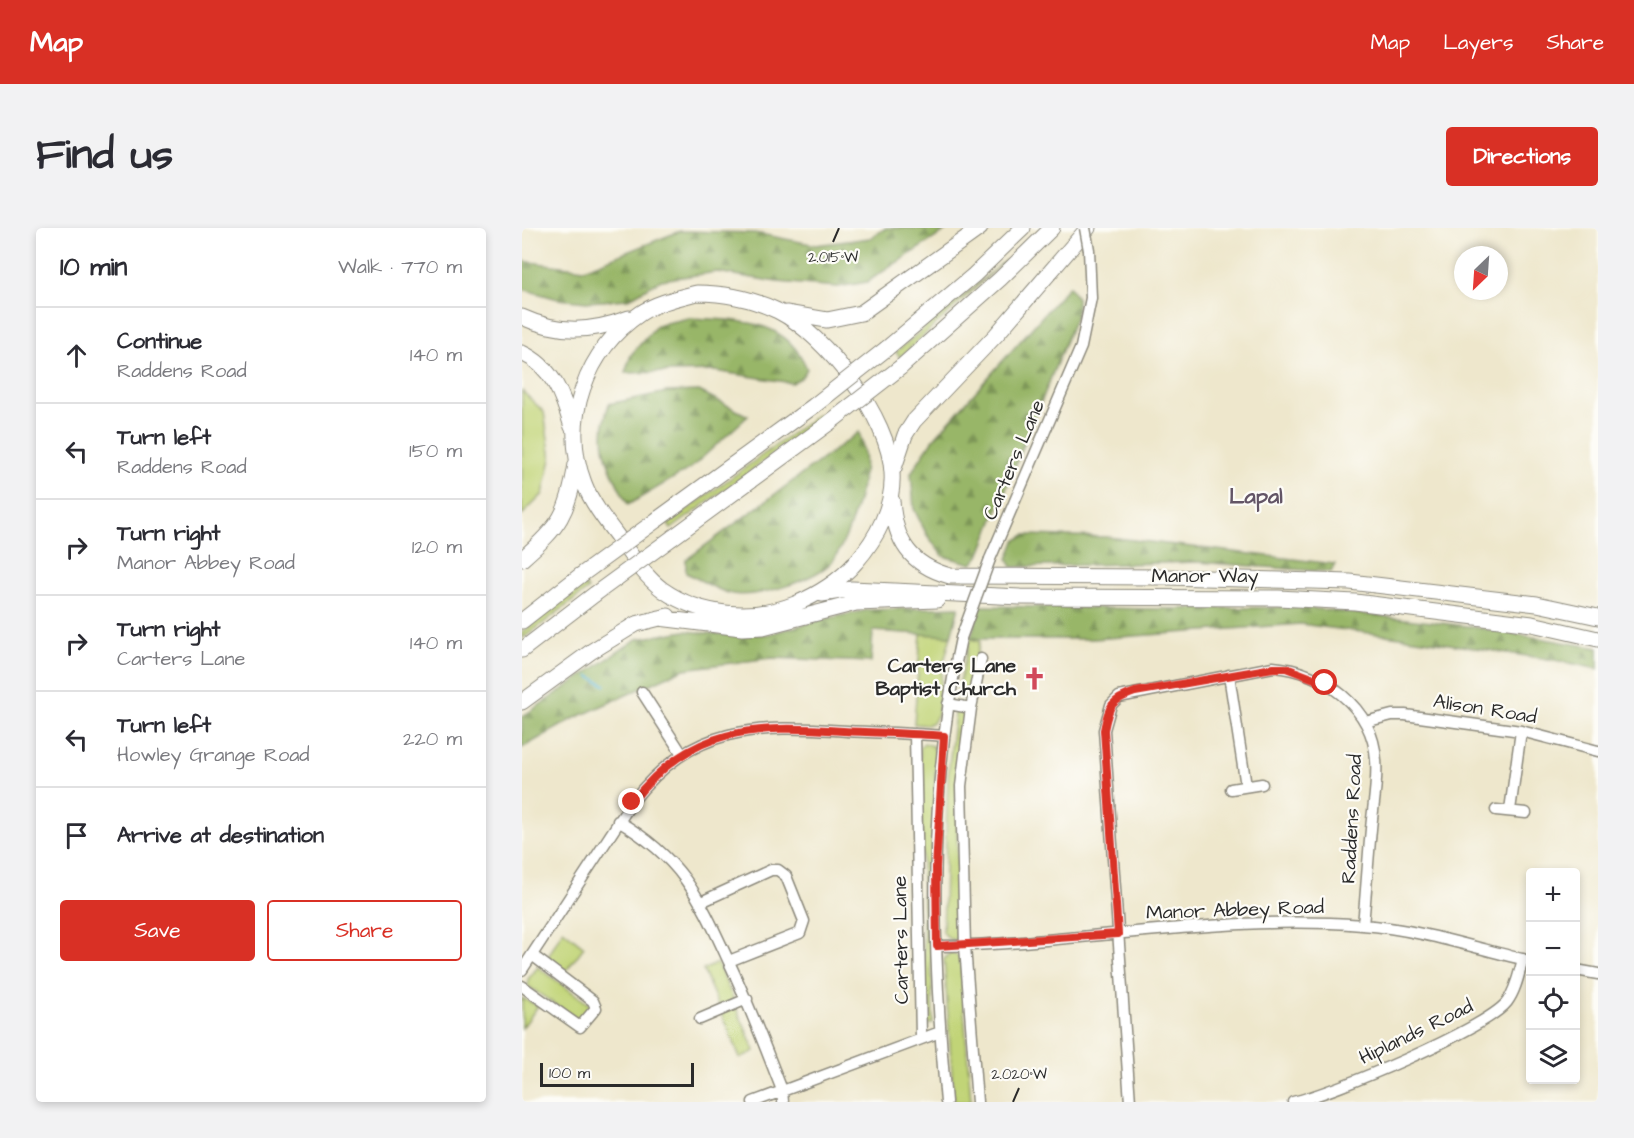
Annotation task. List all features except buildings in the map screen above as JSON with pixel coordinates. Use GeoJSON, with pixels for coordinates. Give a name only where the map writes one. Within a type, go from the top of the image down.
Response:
{"type":"FeatureCollection","features":[{"type":"Feature","properties":{"kind":"highway"},"geometry":{"type":"LineString","coordinates":[[522,317],[547,327],[582,330],[611,325],[697,293],[720,293],[750,300],[780,312],[827,320],[861,313],[980,228]]}},
{"type":"Feature","properties":{"kind":"highway"},"geometry":{"type":"LineString","coordinates":[[522,621],[886,349],[974,275],[1023,228]]}},
{"type":"Feature","properties":{"kind":"highway"},"geometry":{"type":"LineString","coordinates":[[522,650],[901,367],[1000,279],[1052,228]]}},
{"type":"Feature","properties":{"kind":"highway"},"geometry":{"type":"LineString","coordinates":[[522,702],[636,624],[684,613],[752,615],[771,612],[810,597],[853,566],[871,546],[879,530],[891,492],[892,474],[905,435],[914,421],[1004,327],[1087,228]]}},
{"type":"Feature","properties":{"kind":"highway"},"geometry":{"type":"LineString","coordinates":[[780,312],[807,332],[856,388],[883,433],[892,474]]}},
{"type":"Feature","properties":{"kind":"highway"},"geometry":{"type":"LineString","coordinates":[[573,432],[579,398],[596,360],[612,338],[640,314]]}},
{"type":"Feature","properties":{"kind":"highway"},"geometry":{"type":"LineString","coordinates":[[522,353],[533,358],[550,373],[564,399],[573,432],[577,460],[594,503],[652,581],[674,596],[730,614]]}},
{"type":"Feature","properties":{"kind":"highway"},"geometry":{"type":"LineString","coordinates":[[522,559],[561,520],[571,495],[577,460]]}},
{"type":"Feature","properties":{"kind":"highway","name":"Manor Way"},"geometry":{"type":"LineString","coordinates":[[891,492],[893,521],[899,538],[909,553],[927,567],[950,576],[1167,577],[1350,582],[1537,604],[1598,616]]}},
{"type":"Feature","properties":{"kind":"highway","name":"Manor Way"},"geometry":{"type":"LineString","coordinates":[[810,597],[833,590],[852,589],[1020,597],[1278,598],[1355,602],[1532,624],[1598,639]]}},
{"type":"Feature","properties":{"kind":"highway"},"geometry":{"type":"LineString","coordinates":[[659,618],[742,628],[763,627],[856,603],[1020,597]]}},
{"type":"Feature","properties":{"kind":"street","name":"Carters Lane"},"geometry":{"type":"LineString","coordinates":[[946,1102],[940,1032],[936,868],[948,704],[961,638],[990,559],[1081,347],[1091,298],[1087,228]]}},
{"type":"Feature","properties":{"kind":"street"},"geometry":{"type":"LineString","coordinates":[[976,1102],[964,946],[961,786],[971,708],[981,659]]}},
{"type":"Feature","properties":{"kind":"street","name":"Raddens Road"},"geometry":{"type":"LineString","coordinates":[[1130,1102],[1104,730],[1111,705],[1119,697],[1229,675],[1286,668],[1325,683],[1355,705],[1365,722],[1376,759],[1363,925]]}},
{"type":"Feature","properties":{"kind":"street"},"geometry":{"type":"LineString","coordinates":[[1229,675],[1246,786]]}},
{"type":"Feature","properties":{"kind":"street"},"geometry":{"type":"LineString","coordinates":[[642,692],[682,754]]}},
{"type":"Feature","properties":{"kind":"street"},"geometry":{"type":"LineString","coordinates":[[948,704],[971,708]]}},
{"type":"Feature","properties":{"kind":"street","name":"Alison Road"},"geometry":{"type":"LineString","coordinates":[[1365,722],[1392,715],[1405,715],[1521,731],[1598,751]]}},
{"type":"Feature","properties":{"kind":"street"},"geometry":{"type":"LineString","coordinates":[[522,970],[618,821],[645,785],[682,754],[719,737],[759,728],[944,736]]}},
{"type":"Feature","properties":{"kind":"street"},"geometry":{"type":"LineString","coordinates":[[1510,810],[1521,731]]}},
{"type":"Feature","properties":{"kind":"street","name":"Carters Lane"},"geometry":{"type":"LineString","coordinates":[[915,734],[921,1037]]}},
{"type":"Feature","properties":{"kind":"street"},"geometry":{"type":"LineString","coordinates":[[1231,789],[1262,784]]}},
{"type":"Feature","properties":{"kind":"street"},"geometry":{"type":"LineString","coordinates":[[1496,810],[1526,813]]}},
{"type":"Feature","properties":{"kind":"street"},"geometry":{"type":"LineString","coordinates":[[618,821],[642,836],[666,857],[701,902],[747,999],[782,1090],[783,1102]]}},
{"type":"Feature","properties":{"kind":"street"},"geometry":{"type":"LineString","coordinates":[[701,902],[771,870],[778,870],[786,876],[804,921],[800,933],[729,962]]}},
{"type":"Feature","properties":{"kind":"street","name":"Manor Abbey Road"},"geometry":{"type":"LineString","coordinates":[[937,946],[964,946],[1280,922],[1363,925],[1410,931],[1526,960]]}},
{"type":"Feature","properties":{"kind":"street"},"geometry":{"type":"LineString","coordinates":[[522,986],[580,1027],[596,1008],[593,1001],[532,955]]}},
{"type":"Feature","properties":{"kind":"street","name":"Hiplands Road"},"geometry":{"type":"LineString","coordinates":[[1293,1102],[1370,1075],[1481,1022],[1508,1001],[1526,962]]}},
{"type":"Feature","properties":{"kind":"street"},"geometry":{"type":"LineString","coordinates":[[1580,971],[1598,974]]}},
{"type":"Feature","properties":{"kind":"street"},"geometry":{"type":"LineString","coordinates":[[700,1018],[747,999]]}},
{"type":"Feature","properties":{"kind":"street"},"geometry":{"type":"LineString","coordinates":[[753,1102],[921,1037],[940,1032]]}},
{"type":"Feature","properties":{"kind":"green space"},"geometry":{"type":"Polygon","coordinates":[[[886,228],[950,228],[867,282],[838,287],[777,282],[717,272],[661,280],[628,299],[587,302],[558,299],[522,289],[522,261],[584,269],[680,231],[755,233],[816,245],[870,238],[886,228]]]}},
{"type":"Feature","properties":{"kind":"green space"},"geometry":{"type":"Polygon","coordinates":[[[1006,260],[900,357],[896,352],[1006,260]]]}},
{"type":"Feature","properties":{"kind":"green space"},"geometry":{"type":"Polygon","coordinates":[[[1069,286],[1077,298],[1077,313],[979,556],[972,564],[943,556],[927,535],[914,509],[911,473],[932,441],[1069,286]]]}},
{"type":"Feature","properties":{"kind":"green space"},"geometry":{"type":"Polygon","coordinates":[[[689,318],[742,322],[759,325],[773,331],[787,340],[798,352],[807,369],[801,378],[792,383],[715,371],[625,373],[631,355],[657,325],[689,318]]]}},
{"type":"Feature","properties":{"kind":"green space"},"geometry":{"type":"Polygon","coordinates":[[[522,391],[544,412],[551,459],[543,494],[522,515],[522,391]]]}},
{"type":"Feature","properties":{"kind":"green space"},"geometry":{"type":"Polygon","coordinates":[[[699,391],[748,416],[691,468],[628,505],[606,456],[603,432],[609,404],[667,392],[699,391]]]}},
{"type":"Feature","properties":{"kind":"green space"},"geometry":{"type":"Polygon","coordinates":[[[819,414],[822,418],[671,529],[668,524],[819,414]]]}},
{"type":"Feature","properties":{"kind":"green space"},"geometry":{"type":"Polygon","coordinates":[[[859,432],[864,451],[860,493],[845,538],[834,559],[826,566],[815,574],[787,586],[743,595],[720,590],[686,573],[686,560],[859,432]]]}},
{"type":"Feature","properties":{"kind":"green space"},"geometry":{"type":"Polygon","coordinates":[[[1025,535],[1108,537],[1335,564],[1331,572],[1198,562],[1012,567],[1008,559],[1015,541],[1025,535]]]}},
{"type":"Feature","properties":{"kind":"green space"},"geometry":{"type":"Polygon","coordinates":[[[585,585],[588,589],[522,639],[522,632],[585,585]]]}},
{"type":"Feature","properties":{"kind":"green space"},"geometry":{"type":"Polygon","coordinates":[[[981,606],[1154,609],[1300,607],[1467,626],[1598,648],[1598,669],[1423,640],[1300,624],[1094,639],[970,639],[981,606]]]}},
{"type":"Feature","properties":{"kind":"green space"},"geometry":{"type":"Polygon","coordinates":[[[959,607],[951,636],[873,631],[871,662],[771,658],[684,669],[575,718],[522,748],[522,717],[637,639],[685,631],[729,635],[769,634],[868,610],[959,607]]]}},
{"type":"Feature","properties":{"kind":"green space"},"geometry":{"type":"Polygon","coordinates":[[[921,633],[951,636],[942,669],[938,714],[934,721],[927,725],[914,724],[921,633]]]}},
{"type":"Feature","properties":{"kind":"green space"},"geometry":{"type":"Polygon","coordinates":[[[970,639],[980,641],[968,698],[958,698],[957,693],[970,639]]]}},
{"type":"Feature","properties":{"kind":"green space"},"geometry":{"type":"Polygon","coordinates":[[[959,709],[966,716],[957,791],[958,940],[949,939],[943,932],[948,777],[955,712],[959,709]]]}},
{"type":"Feature","properties":{"kind":"green space"},"geometry":{"type":"Polygon","coordinates":[[[924,743],[933,746],[936,756],[930,907],[933,1023],[925,1025],[920,747],[924,743]]]}},
{"type":"Feature","properties":{"kind":"green space"},"geometry":{"type":"Polygon","coordinates":[[[563,930],[584,947],[566,971],[549,959],[563,930]]]}},
{"type":"Feature","properties":{"kind":"green space"},"geometry":{"type":"Polygon","coordinates":[[[951,952],[960,957],[971,1102],[954,1102],[944,959],[951,952]]]}},
{"type":"Feature","properties":{"kind":"green space"},"geometry":{"type":"Polygon","coordinates":[[[717,963],[734,1000],[719,1007],[703,970],[717,963]]]}},
{"type":"Feature","properties":{"kind":"green space"},"geometry":{"type":"Polygon","coordinates":[[[538,967],[590,1005],[591,1009],[583,1020],[578,1020],[528,986],[528,979],[538,967]]]}},
{"type":"Feature","properties":{"kind":"green space"},"geometry":{"type":"Polygon","coordinates":[[[522,998],[538,1006],[522,1028],[522,998]]]}},
{"type":"Feature","properties":{"kind":"green space"},"geometry":{"type":"Polygon","coordinates":[[[736,1007],[755,1051],[740,1058],[721,1013],[736,1007]]]}},
{"type":"Feature","properties":{"kind":"waterway"},"geometry":{"type":"LineString","coordinates":[[589,676],[605,685]]}},
{"type":"Feature","properties":{"kind":"place","name":"Carters Lane Baptist Church"},"geometry":{"type":"Point","coordinates":[1034,678]}},
{"type":"Feature","properties":{"kind":"district","name":"Lapal"},"geometry":{"type":"Point","coordinates":[1256,496]}},
{"type":"Feature","properties":{"kind":"route"},"geometry":{"type":"LineString","coordinates":[[632,802],[645,785],[682,754],[719,737],[759,728],[788,727],[944,736],[936,868],[937,946],[1118,934],[1104,730],[1111,705],[1119,697],[1135,692],[1273,668],[1286,668],[1325,683]]}}]}
